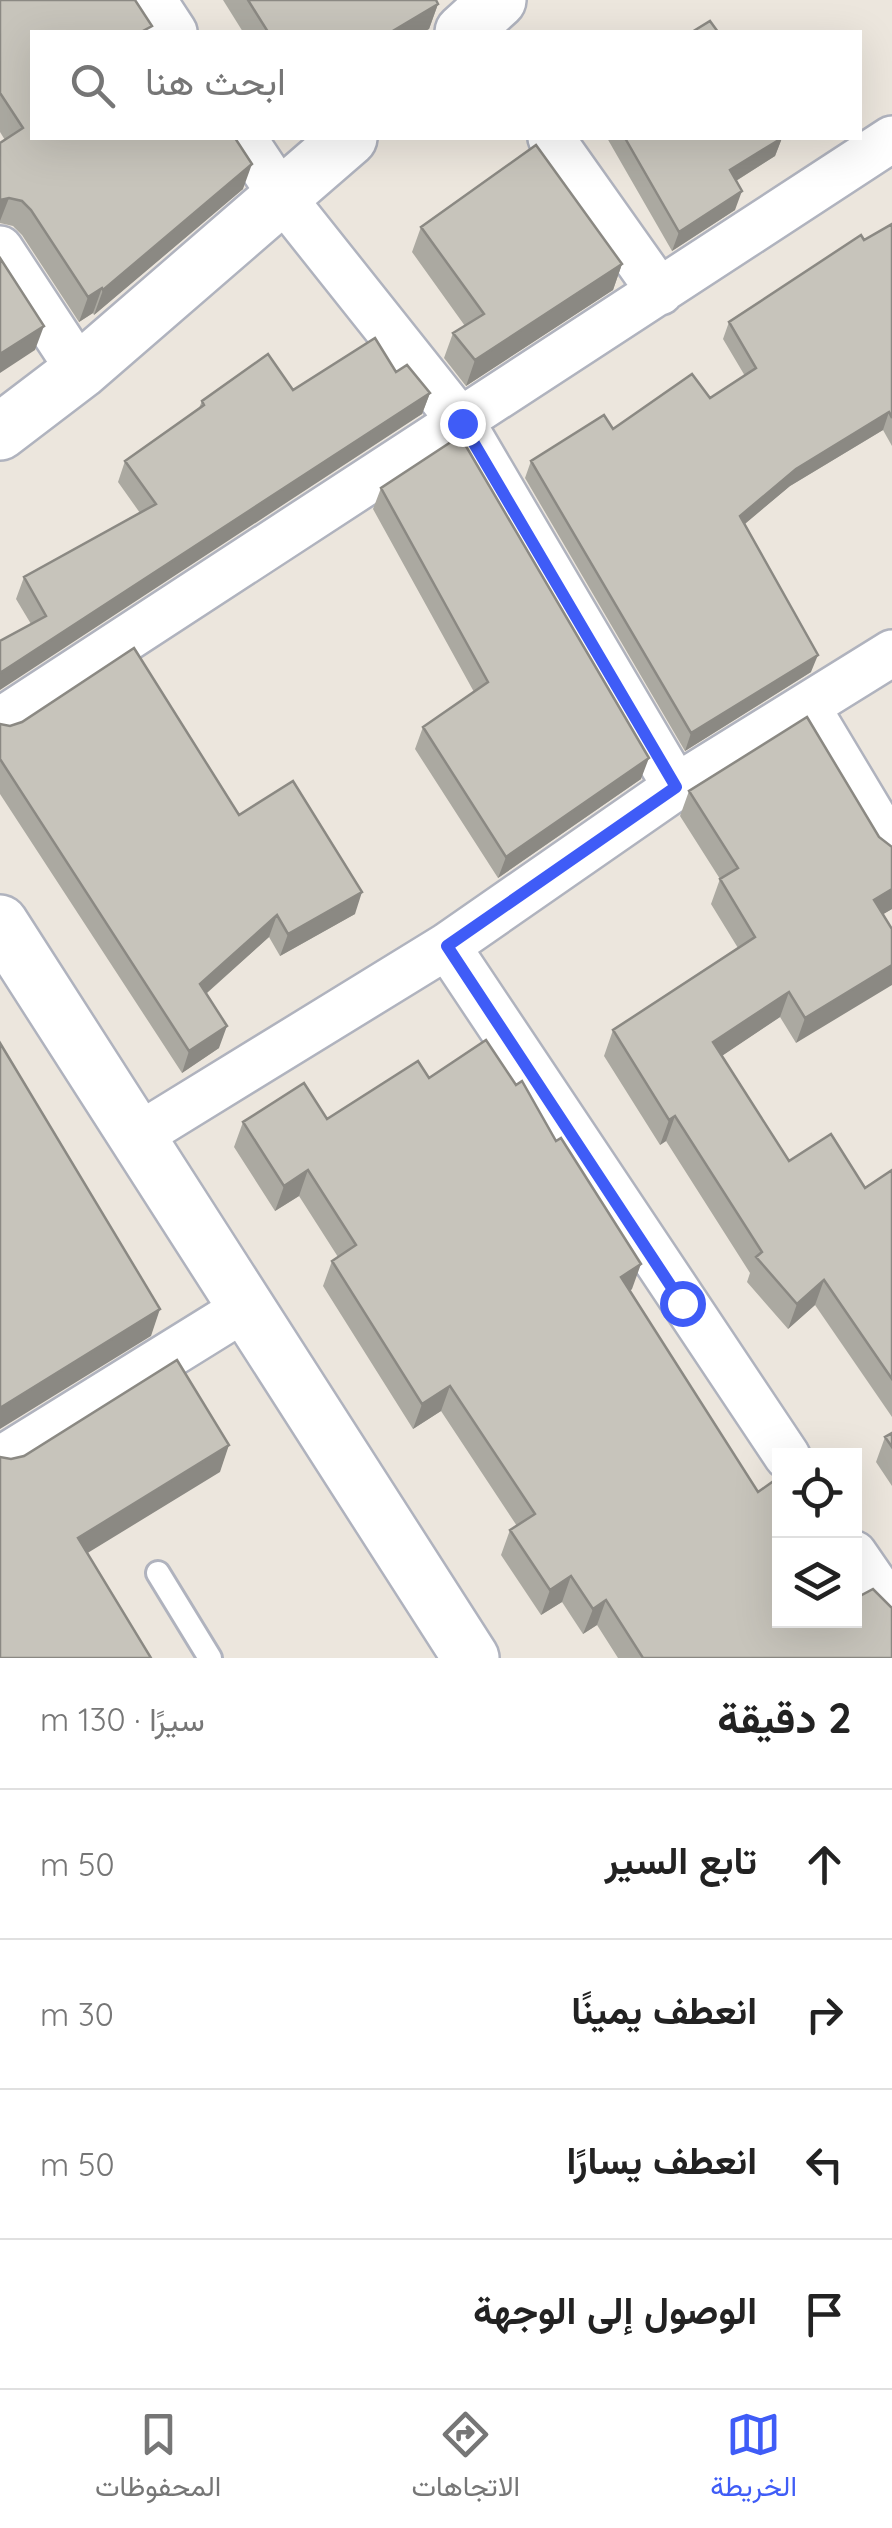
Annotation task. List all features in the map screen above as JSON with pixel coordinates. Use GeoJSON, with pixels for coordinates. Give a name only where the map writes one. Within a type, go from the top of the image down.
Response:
{"type":"FeatureCollection","features":[{"type":"Feature","properties":{"kind":"main road"},"geometry":{"type":"LineString","coordinates":[[0,432],[80,371],[347,140]]}},
{"type":"Feature","properties":{"kind":"main road"},"geometry":{"type":"LineString","coordinates":[[0,923],[470,1658]]}},
{"type":"Feature","properties":{"kind":"street"},"geometry":{"type":"LineString","coordinates":[[153,0],[173,30]]}},
{"type":"Feature","properties":{"kind":"street"},"geometry":{"type":"LineString","coordinates":[[0,721],[892,139]]}},
{"type":"Feature","properties":{"kind":"street"},"geometry":{"type":"LineString","coordinates":[[244,140],[282,198],[462,423],[676,787]]}},
{"type":"Feature","properties":{"kind":"street"},"geometry":{"type":"LineString","coordinates":[[552,140],[660,292]]}},
{"type":"Feature","properties":{"kind":"street"},"geometry":{"type":"LineString","coordinates":[[0,249],[80,371]]}},
{"type":"Feature","properties":{"kind":"street"},"geometry":{"type":"LineString","coordinates":[[138,1136],[447,946],[676,787],[892,653]]}},
{"type":"Feature","properties":{"kind":"street"},"geometry":{"type":"LineString","coordinates":[[807,708],[892,849]]}},
{"type":"Feature","properties":{"kind":"street"},"geometry":{"type":"LineString","coordinates":[[447,946],[782,1448]]}},
{"type":"Feature","properties":{"kind":"street"},"geometry":{"type":"LineString","coordinates":[[0,1460],[245,1308]]}},
{"type":"Feature","properties":{"kind":"street"},"geometry":{"type":"LineString","coordinates":[[862,1566],[892,1609]]}},
{"type":"Feature","properties":{"kind":"lane"},"geometry":{"type":"LineString","coordinates":[[158,1573],[210,1658]]}},
{"type":"Feature","properties":{"kind":"building"},"geometry":{"type":"Polygon","coordinates":[[[0,0],[135,0],[152,26],[145,30],[30,30],[30,140],[236,140],[252,164],[103,290],[88,297],[31,210],[22,201],[0,200],[0,143],[23,128],[0,93],[0,0]]]}},
{"type":"Feature","properties":{"kind":"building"},"geometry":{"type":"Polygon","coordinates":[[[248,0],[436,0],[438,4],[394,30],[267,30],[248,0]]]}},
{"type":"Feature","properties":{"kind":"building"},"geometry":{"type":"Polygon","coordinates":[[[710,21],[717,30],[695,30],[710,21]]]}},
{"type":"Feature","properties":{"kind":"building"},"geometry":{"type":"Polygon","coordinates":[[[626,140],[779,140],[730,170],[742,191],[679,232],[626,140]]]}},
{"type":"Feature","properties":{"kind":"building"},"geometry":{"type":"Polygon","coordinates":[[[536,145],[622,264],[475,360],[453,333],[484,314],[421,227],[536,145]]]}},
{"type":"Feature","properties":{"kind":"building"},"geometry":{"type":"Polygon","coordinates":[[[892,224],[892,418],[889,412],[796,469],[740,516],[818,655],[691,733],[531,461],[604,415],[613,429],[692,374],[710,398],[756,368],[729,322],[861,235],[864,240],[892,224]]]}},
{"type":"Feature","properties":{"kind":"building"},"geometry":{"type":"Polygon","coordinates":[[[0,258],[44,326],[0,354],[0,258]]]}},
{"type":"Feature","properties":{"kind":"building"},"geometry":{"type":"Polygon","coordinates":[[[375,338],[396,372],[407,365],[430,393],[0,673],[0,641],[46,616],[24,577],[156,504],[125,461],[268,354],[293,390],[375,338]]]}},
{"type":"Feature","properties":{"kind":"building"},"geometry":{"type":"Polygon","coordinates":[[[460,436],[649,758],[506,857],[423,727],[488,682],[381,488],[460,436]]]}},
{"type":"Feature","properties":{"kind":"building"},"geometry":{"type":"Polygon","coordinates":[[[134,648],[239,815],[293,781],[362,892],[288,934],[277,915],[200,984],[227,1026],[189,1051],[0,759],[0,724],[22,722],[134,648]]]}},
{"type":"Feature","properties":{"kind":"building"},"geometry":{"type":"Polygon","coordinates":[[[807,717],[879,837],[892,847],[892,889],[874,900],[892,929],[892,965],[805,1018],[789,992],[713,1042],[789,1161],[831,1134],[865,1188],[892,1170],[892,1379],[824,1280],[797,1304],[756,1257],[762,1252],[675,1116],[669,1120],[613,1030],[755,937],[720,879],[738,868],[689,791],[807,717]]]}},
{"type":"Feature","properties":{"kind":"building"},"geometry":{"type":"Polygon","coordinates":[[[486,1040],[516,1085],[522,1081],[556,1141],[561,1138],[641,1264],[621,1277],[758,1492],[772,1482],[772,1628],[862,1628],[862,1595],[873,1589],[892,1608],[892,1658],[643,1658],[606,1600],[593,1609],[571,1576],[550,1590],[510,1530],[535,1514],[450,1386],[422,1404],[332,1261],[356,1245],[308,1170],[284,1186],[243,1122],[304,1083],[327,1119],[418,1061],[429,1078],[486,1040]]]}},
{"type":"Feature","properties":{"kind":"building"},"geometry":{"type":"Polygon","coordinates":[[[0,1043],[160,1309],[0,1408],[0,1043]]]}},
{"type":"Feature","properties":{"kind":"building"},"geometry":{"type":"Polygon","coordinates":[[[177,1360],[229,1445],[78,1538],[151,1658],[0,1658],[0,1457],[24,1456],[177,1360]]]}},
{"type":"Feature","properties":{"kind":"route"},"geometry":{"type":"LineString","coordinates":[[462,423],[676,787],[447,946],[682,1303]]}}]}
